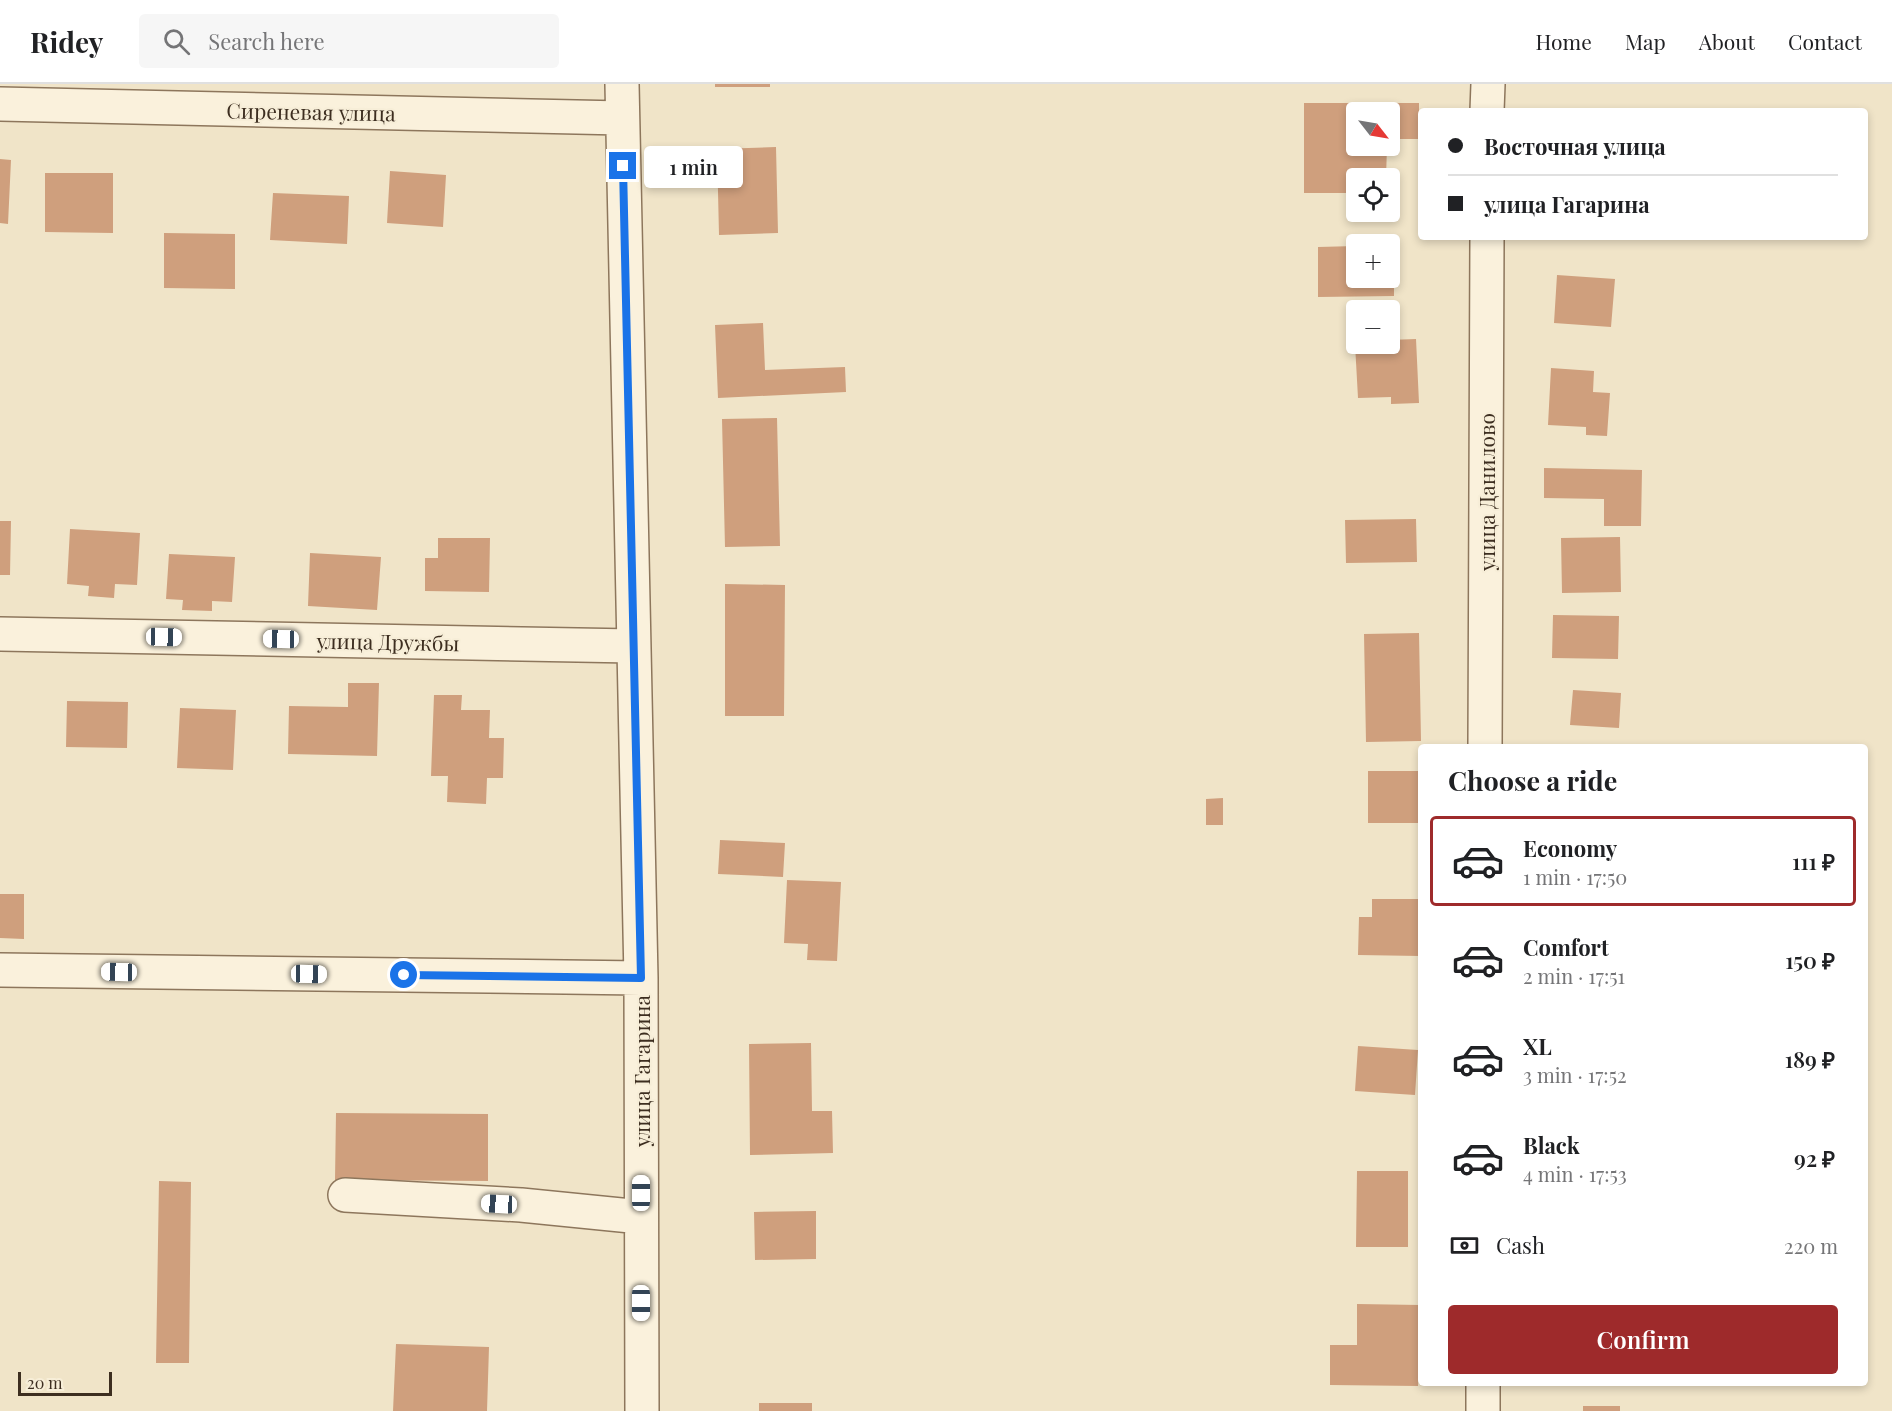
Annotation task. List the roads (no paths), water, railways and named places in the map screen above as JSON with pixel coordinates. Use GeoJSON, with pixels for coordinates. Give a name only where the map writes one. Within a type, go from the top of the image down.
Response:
{"type":"FeatureCollection","features":[{"type":"Feature","properties":{"kind":"street","name":"улица Гагарина"},"geometry":{"type":"LineString","coordinates":[[622,84],[641,978],[642,1411]]}},
{"type":"Feature","properties":{"kind":"street"},"geometry":{"type":"LineString","coordinates":[[1488,84],[1488,108]]}},
{"type":"Feature","properties":{"kind":"street","name":"Сиреневая улица"},"geometry":{"type":"LineString","coordinates":[[0,104],[622,118]]}},
{"type":"Feature","properties":{"kind":"street","name":"улица Данилово"},"geometry":{"type":"LineString","coordinates":[[1485,744],[1487,240]]}},
{"type":"Feature","properties":{"kind":"street","name":"улица Дружбы"},"geometry":{"type":"LineString","coordinates":[[0,634],[633,646]]}},
{"type":"Feature","properties":{"kind":"street"},"geometry":{"type":"LineString","coordinates":[[0,970],[641,978]]}},
{"type":"Feature","properties":{"kind":"street"},"geometry":{"type":"LineString","coordinates":[[345,1195],[521,1205],[641,1217]]}},
{"type":"Feature","properties":{"kind":"street"},"geometry":{"type":"LineString","coordinates":[[1483,1386],[1483,1411]]}}]}
